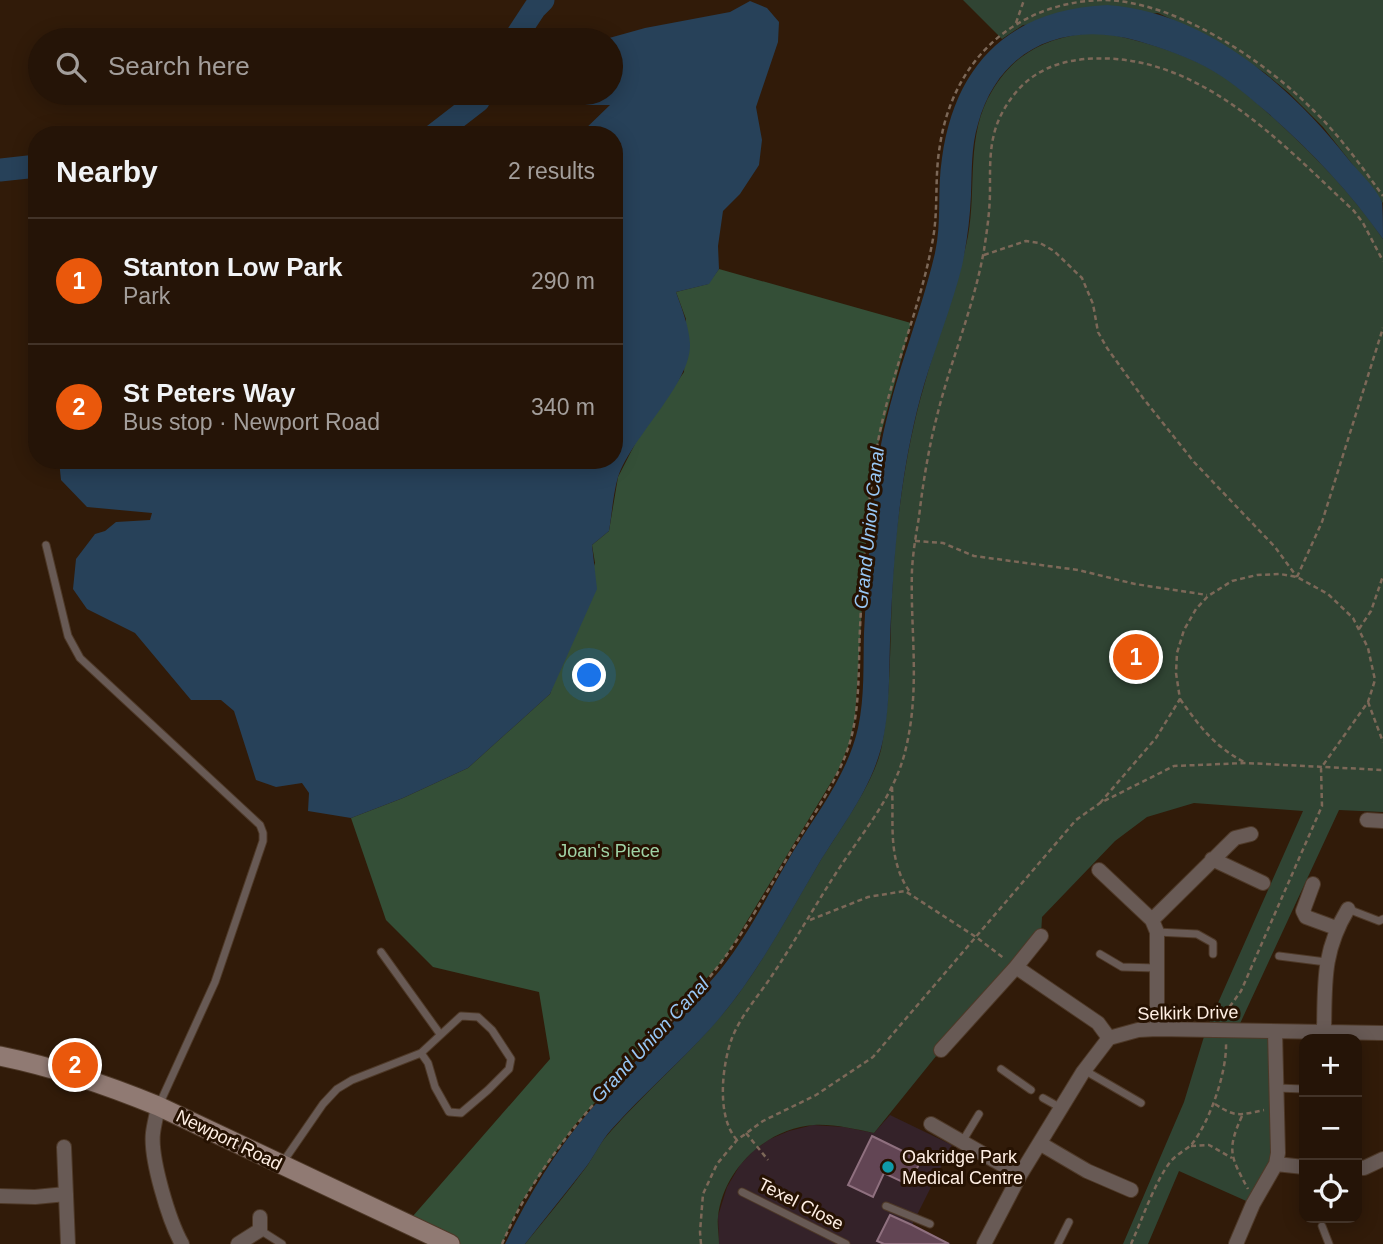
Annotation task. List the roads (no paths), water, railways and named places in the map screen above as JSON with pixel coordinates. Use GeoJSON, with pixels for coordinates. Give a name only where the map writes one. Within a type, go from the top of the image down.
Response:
{"type":"FeatureCollection","features":[{"type":"Feature","properties":{"kind":"street"},"geometry":{"type":"LineString","coordinates":[[1367,820],[1383,821]]}},
{"type":"Feature","properties":{"kind":"street"},"geometry":{"type":"LineString","coordinates":[[1155,926],[1212,859],[1235,838],[1251,834]]}},
{"type":"Feature","properties":{"kind":"street"},"geometry":{"type":"LineString","coordinates":[[1212,859],[1263,883]]}},
{"type":"Feature","properties":{"kind":"street"},"geometry":{"type":"LineString","coordinates":[[1100,869],[1155,926],[1157,1029]]}},
{"type":"Feature","properties":{"kind":"street"},"geometry":{"type":"LineString","coordinates":[[1313,884],[1303,911],[1306,917],[1336,928]]}},
{"type":"Feature","properties":{"kind":"street"},"geometry":{"type":"LineString","coordinates":[[1324,1032],[1325,962],[1336,928],[1348,909]]}},
{"type":"Feature","properties":{"kind":"street"},"geometry":{"type":"LineString","coordinates":[[941,1050],[1041,936]]}},
{"type":"Feature","properties":{"kind":"street"},"geometry":{"type":"LineString","coordinates":[[984,1244],[1020,1175],[1084,1070],[1109,1038],[1098,1023],[1016,967]]}},
{"type":"Feature","properties":{"kind":"street","name":"Selkirk Drive"},"geometry":{"type":"LineString","coordinates":[[1109,1038],[1138,1030],[1157,1029],[1383,1033]]}},
{"type":"Feature","properties":{"kind":"street"},"geometry":{"type":"LineString","coordinates":[[1236,1244],[1276,1164],[1275,1032]]}},
{"type":"Feature","properties":{"kind":"street","name":"Newport Road"},"geometry":{"type":"LineString","coordinates":[[0,1056],[120,1090],[450,1244]]}},
{"type":"Feature","properties":{"kind":"street"},"geometry":{"type":"LineString","coordinates":[[158,1106],[153,1147],[162,1187],[182,1244]]}},
{"type":"Feature","properties":{"kind":"street"},"geometry":{"type":"LineString","coordinates":[[931,1124],[1020,1175]]}},
{"type":"Feature","properties":{"kind":"street"},"geometry":{"type":"LineString","coordinates":[[1041,1144],[1087,1171],[1131,1190]]}},
{"type":"Feature","properties":{"kind":"street"},"geometry":{"type":"LineString","coordinates":[[64,1147],[68,1244]]}},
{"type":"Feature","properties":{"kind":"street"},"geometry":{"type":"LineString","coordinates":[[1362,1168],[1383,1159]]}},
{"type":"Feature","properties":{"kind":"street"},"geometry":{"type":"LineString","coordinates":[[1276,1164],[1299,1166]]}},
{"type":"Feature","properties":{"kind":"street"},"geometry":{"type":"LineString","coordinates":[[0,1196],[66,1194]]}},
{"type":"Feature","properties":{"kind":"street"},"geometry":{"type":"LineString","coordinates":[[238,1244],[260,1223]]}},
{"type":"Feature","properties":{"kind":"lane"},"geometry":{"type":"LineString","coordinates":[[46,545],[68,636],[80,658],[260,825],[263,833],[263,841],[215,982],[158,1106]]}},
{"type":"Feature","properties":{"kind":"lane"},"geometry":{"type":"LineString","coordinates":[[1348,909],[1378,921],[1383,919]]}},
{"type":"Feature","properties":{"kind":"lane"},"geometry":{"type":"LineString","coordinates":[[1155,926],[1197,934],[1213,943],[1213,954]]}},
{"type":"Feature","properties":{"kind":"lane"},"geometry":{"type":"LineString","coordinates":[[381,952],[440,1034]]}},
{"type":"Feature","properties":{"kind":"lane"},"geometry":{"type":"LineString","coordinates":[[1100,954],[1122,967],[1157,968]]}},
{"type":"Feature","properties":{"kind":"lane"},"geometry":{"type":"LineString","coordinates":[[1279,956],[1325,962]]}},
{"type":"Feature","properties":{"kind":"lane"},"geometry":{"type":"LineString","coordinates":[[281,1165],[323,1104],[337,1089],[352,1080],[421,1053],[461,1016],[478,1017],[492,1030],[511,1059],[509,1069],[461,1112],[449,1112],[421,1053]]}},
{"type":"Feature","properties":{"kind":"lane"},"geometry":{"type":"LineString","coordinates":[[1001,1069],[1031,1090]]}},
{"type":"Feature","properties":{"kind":"lane"},"geometry":{"type":"LineString","coordinates":[[1084,1070],[1141,1103]]}},
{"type":"Feature","properties":{"kind":"lane"},"geometry":{"type":"LineString","coordinates":[[1277,1088],[1299,1089]]}},
{"type":"Feature","properties":{"kind":"lane"},"geometry":{"type":"LineString","coordinates":[[1043,1098],[1062,1108]]}},
{"type":"Feature","properties":{"kind":"lane"},"geometry":{"type":"LineString","coordinates":[[962,1142],[979,1114]]}},
{"type":"Feature","properties":{"kind":"lane","name":"Texel Close"},"geometry":{"type":"LineString","coordinates":[[742,1192],[846,1244]]}},
{"type":"Feature","properties":{"kind":"lane"},"geometry":{"type":"LineString","coordinates":[[886,1206],[907,1217],[930,1224]]}},
{"type":"Feature","properties":{"kind":"lane"},"geometry":{"type":"LineString","coordinates":[[1058,1244],[1069,1222]]}},
{"type":"Feature","properties":{"kind":"lane"},"geometry":{"type":"LineString","coordinates":[[260,1223],[282,1244]]}},
{"type":"Feature","properties":{"kind":"lane"},"geometry":{"type":"LineString","coordinates":[[1322,1226],[1329,1244]]}},
{"type":"Feature","properties":{"kind":"water"},"geometry":{"type":"Polygon","coordinates":[[[750,1],[767,8],[779,22],[778,42],[756,107],[762,140],[759,165],[740,194],[723,211],[718,246],[719,269],[709,284],[676,292],[688,331],[688,360],[671,393],[623,466],[623,126],[588,126],[610,105],[623,105],[623,34],[730,12],[750,1]]]}},
{"type":"Feature","properties":{"kind":"water"},"geometry":{"type":"Polygon","coordinates":[[[1107,5],[1143,11],[1212,37],[1273,80],[1326,132],[1376,191],[1382,202],[1383,239],[1344,189],[1285,128],[1228,81],[1186,57],[1138,41],[1111,35],[1086,34],[1061,38],[1039,46],[1019,58],[1002,76],[988,97],[978,124],[962,266],[924,385],[909,450],[896,546],[886,720],[881,750],[871,777],[742,990],[699,1041],[611,1130],[586,1167],[525,1244],[505,1244],[522,1210],[563,1144],[603,1096],[721,969],[751,926],[840,776],[853,745],[862,704],[868,567],[879,457],[890,405],[935,253],[942,158],[949,124],[960,95],[975,69],[993,47],[1016,30],[1043,17],[1073,9],[1107,5]]]}},
{"type":"Feature","properties":{"kind":"water"},"geometry":{"type":"Polygon","coordinates":[[[60,469],[622,469],[609,531],[592,545],[597,589],[550,694],[468,768],[351,818],[308,811],[309,793],[302,783],[276,787],[256,780],[234,711],[221,700],[191,700],[135,633],[87,609],[73,589],[76,559],[95,534],[105,531],[116,522],[150,520],[152,513],[87,507],[61,480],[60,469]]]}},
{"type":"Feature","properties":{"kind":"waterway"},"geometry":{"type":"LineString","coordinates":[[522,28],[543,0]]}},
{"type":"Feature","properties":{"kind":"waterway"},"geometry":{"type":"LineString","coordinates":[[446,126],[473,105]]}},
{"type":"Feature","properties":{"kind":"waterway"},"geometry":{"type":"LineString","coordinates":[[0,170],[28,167]]}},
{"type":"Feature","properties":{"kind":"place","name":"Stanton Low Park"},"geometry":{"type":"Point","coordinates":[1136,657]}},
{"type":"Feature","properties":{"kind":"place","name":"St Peters Way"},"geometry":{"type":"Point","coordinates":[75,1065]}},
{"type":"Feature","properties":{"kind":"place","name":"Oakridge Park Medical Centre"},"geometry":{"type":"Point","coordinates":[888,1167]}},
{"type":"Feature","properties":{"kind":"water label","name":"Grand Union Canal"},"geometry":{"type":"Point","coordinates":[869,528]}},
{"type":"Feature","properties":{"kind":"water label","name":"Grand Union Canal"},"geometry":{"type":"Point","coordinates":[650,1040]}},
{"type":"Feature","properties":{"kind":"park label","name":"Joan's Piece"},"geometry":{"type":"Point","coordinates":[609,851]}}]}
